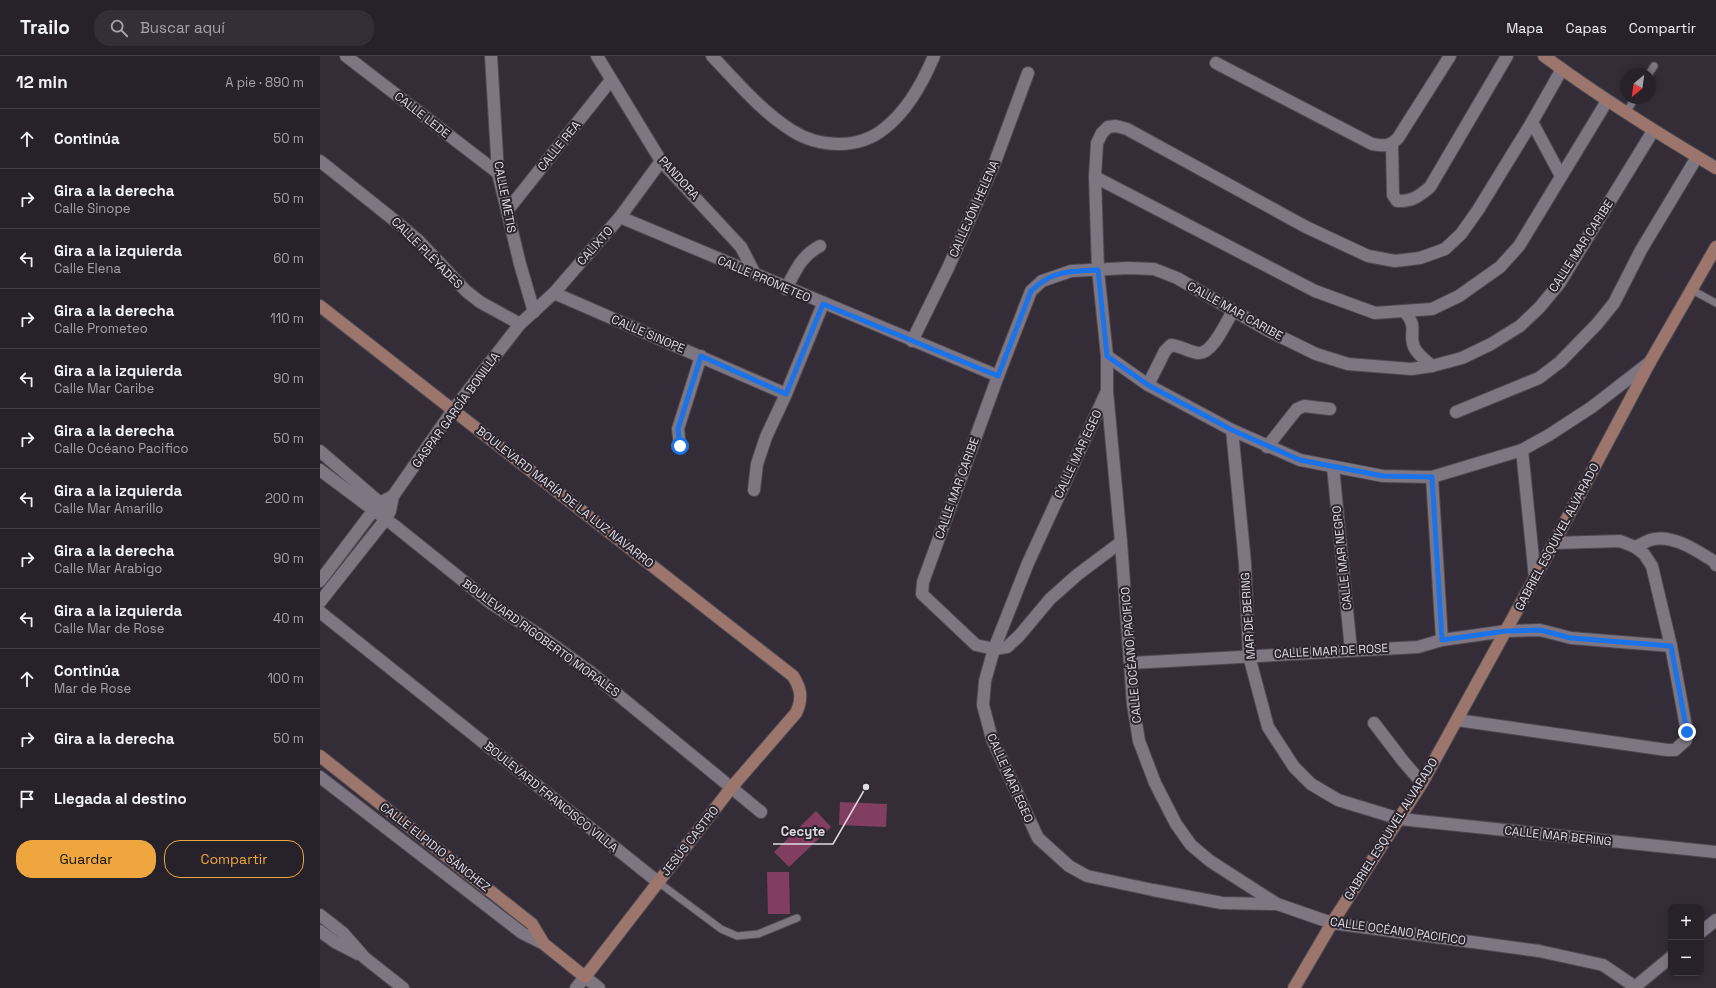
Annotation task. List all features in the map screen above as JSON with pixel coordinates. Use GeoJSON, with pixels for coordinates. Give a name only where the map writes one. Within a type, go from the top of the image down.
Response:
{"type":"FeatureCollection","features":[{"type":"Feature","properties":{"kind":"street","name":"CALLE LEDE"},"geometry":{"type":"LineString","coordinates":[[346,56],[498,173]]}},
{"type":"Feature","properties":{"kind":"street","name":"CALLE METIS"},"geometry":{"type":"LineString","coordinates":[[491,56],[498,173],[520,264],[534,312]]}},
{"type":"Feature","properties":{"kind":"street","name":"PANDORA"},"geometry":{"type":"LineString","coordinates":[[598,56],[611,80],[661,161],[741,247],[755,274]]}},
{"type":"Feature","properties":{"kind":"street"},"geometry":{"type":"LineString","coordinates":[[712,56],[766,111],[792,131],[815,142],[841,145],[864,140],[884,129],[900,114],[921,82],[934,56]]}},
{"type":"Feature","properties":{"kind":"street"},"geometry":{"type":"LineString","coordinates":[[1216,63],[1372,144],[1385,146],[1392,144],[1398,138],[1450,56]]}},
{"type":"Feature","properties":{"kind":"street"},"geometry":{"type":"LineString","coordinates":[[1392,144],[1393,195],[1397,201],[1407,201],[1419,197],[1430,187],[1507,56]]}},
{"type":"Feature","properties":{"kind":"street"},"geometry":{"type":"LineString","coordinates":[[1544,56],[1607,101],[1653,131],[1716,168]]}},
{"type":"Feature","properties":{"kind":"street"},"geometry":{"type":"LineString","coordinates":[[1561,176],[1532,122],[1562,69]]}},
{"type":"Feature","properties":{"kind":"street","name":"CALLEJÓN HELENA"},"geometry":{"type":"LineString","coordinates":[[912,341],[948,268],[995,162],[1028,73]]}},
{"type":"Feature","properties":{"kind":"street","name":"CALLE REA"},"geometry":{"type":"LineString","coordinates":[[507,211],[611,80]]}},
{"type":"Feature","properties":{"kind":"street"},"geometry":{"type":"LineString","coordinates":[[1095,177],[1315,291],[1375,313],[1432,309],[1459,296],[1500,267],[1519,246],[1607,101]]}},
{"type":"Feature","properties":{"kind":"street","name":"CALLE OCÉANO PACIFICO"},"geometry":{"type":"LineString","coordinates":[[1532,122],[1461,234],[1444,248],[1420,258],[1396,261],[1368,256],[1306,227],[1127,129],[1116,126],[1108,127],[1102,133],[1097,143],[1095,177],[1098,270],[1107,356],[1107,391],[1121,542],[1133,704],[1139,741],[1154,783],[1176,824],[1191,845],[1210,861],[1277,904],[1332,923],[1539,951],[1570,957],[1603,965],[1637,987]]}},
{"type":"Feature","properties":{"kind":"street","name":"CALLE MAR CARIBE"},"geometry":{"type":"LineString","coordinates":[[994,649],[976,645],[922,594],[923,582],[998,376],[1031,291],[1042,280],[1055,274],[1071,271],[1128,268],[1154,269],[1165,272],[1267,330],[1316,354],[1348,364],[1411,369],[1432,366],[1462,358],[1491,344],[1520,326],[1539,308],[1559,284],[1653,131]]}},
{"type":"Feature","properties":{"kind":"street"},"geometry":{"type":"LineString","coordinates":[[1456,412],[1539,378],[1560,362],[1597,324],[1614,303],[1641,250],[1697,156]]}},
{"type":"Feature","properties":{"kind":"street","name":"CALLE PLÉYADES"},"geometry":{"type":"LineString","coordinates":[[320,161],[400,224],[419,241],[466,291],[480,302],[520,324]]}},
{"type":"Feature","properties":{"kind":"street","name":"CALIXTO"},"geometry":{"type":"LineString","coordinates":[[520,324],[554,293],[620,217],[661,161]]}},
{"type":"Feature","properties":{"kind":"street","name":"CALLE PROMETEO"},"geometry":{"type":"LineString","coordinates":[[620,217],[823,304],[998,376]]}},
{"type":"Feature","properties":{"kind":"street"},"geometry":{"type":"LineString","coordinates":[[786,288],[801,261],[808,252],[820,246]]}},
{"type":"Feature","properties":{"kind":"street","name":"GABRIEL ESQUIVEL ALVARADO"},"geometry":{"type":"LineString","coordinates":[[1294,988],[1332,923],[1422,783],[1554,543],[1650,362],[1716,247]]}},
{"type":"Feature","properties":{"kind":"street","name":"CALLE SINOPE"},"geometry":{"type":"LineString","coordinates":[[554,293],[786,394]]}},
{"type":"Feature","properties":{"kind":"street"},"geometry":{"type":"LineString","coordinates":[[754,490],[757,464],[766,437],[786,394],[823,304]]}},
{"type":"Feature","properties":{"kind":"street","name":"BOULEVARD MARÍA DE LA LUZ NAVARRO"},"geometry":{"type":"LineString","coordinates":[[320,306],[793,676],[802,694]]}},
{"type":"Feature","properties":{"kind":"street"},"geometry":{"type":"LineString","coordinates":[[1148,385],[1165,351],[1171,345],[1197,353],[1203,353],[1210,349],[1233,311]]}},
{"type":"Feature","properties":{"kind":"street"},"geometry":{"type":"LineString","coordinates":[[1405,312],[1412,320],[1414,327],[1412,339],[1415,348],[1432,366]]}},
{"type":"Feature","properties":{"kind":"street","name":"GASPAR GARCÍA BONILLA"},"geometry":{"type":"LineString","coordinates":[[320,581],[376,507],[393,496],[453,410],[520,324]]}},
{"type":"Feature","properties":{"kind":"street"},"geometry":{"type":"LineString","coordinates":[[680,446],[678,429],[701,356]]}},
{"type":"Feature","properties":{"kind":"street"},"geometry":{"type":"LineString","coordinates":[[1107,356],[1148,385],[1232,430],[1267,447],[1300,460],[1383,476],[1432,477],[1522,450],[1549,435],[1592,407],[1650,362]]}},
{"type":"Feature","properties":{"kind":"street","name":"CALLE MAR EGEO"},"geometry":{"type":"LineString","coordinates":[[1107,391],[1028,563],[994,649],[985,681],[983,705],[986,722],[992,739],[1038,838],[1069,866],[1087,876],[1110,882],[1222,903],[1277,904]]}},
{"type":"Feature","properties":{"kind":"street"},"geometry":{"type":"LineString","coordinates":[[1267,447],[1297,409],[1304,406],[1330,410]]}},
{"type":"Feature","properties":{"kind":"street","name":"MAR DE BERING"},"geometry":{"type":"LineString","coordinates":[[1232,430],[1245,563],[1249,656],[1268,727],[1294,767],[1311,784],[1338,800],[1400,819]]}},
{"type":"Feature","properties":{"kind":"street"},"geometry":{"type":"LineString","coordinates":[[1522,450],[1535,578]]}},
{"type":"Feature","properties":{"kind":"street","name":"BOULEVARD RIGOBERTO MORALES"},"geometry":{"type":"LineString","coordinates":[[320,451],[376,507],[492,604],[538,634],[589,671],[761,812]]}},
{"type":"Feature","properties":{"kind":"street","name":"CALLE MAR NEGRO"},"geometry":{"type":"LineString","coordinates":[[1333,467],[1351,650]]}},
{"type":"Feature","properties":{"kind":"street","name":"BOULEVARD RIGOBERTO MORALES"},"geometry":{"type":"LineString","coordinates":[[320,470],[376,507]]}},
{"type":"Feature","properties":{"kind":"street"},"geometry":{"type":"LineString","coordinates":[[1432,477],[1442,640]]}},
{"type":"Feature","properties":{"kind":"street","name":"GASPAR GARCÍA BONILLA"},"geometry":{"type":"LineString","coordinates":[[320,602],[390,519],[393,496]]}},
{"type":"Feature","properties":{"kind":"street"},"geometry":{"type":"LineString","coordinates":[[1635,547],[1651,540],[1668,539],[1692,548],[1715,563]]}},
{"type":"Feature","properties":{"kind":"street"},"geometry":{"type":"LineString","coordinates":[[994,649],[1006,647],[1019,636],[1050,599],[1077,575],[1121,542]]}},
{"type":"Feature","properties":{"kind":"street"},"geometry":{"type":"LineString","coordinates":[[1457,720],[1676,750],[1686,740],[1687,732],[1671,646],[1652,566],[1644,554],[1635,547],[1620,542],[1554,543]]}},
{"type":"Feature","properties":{"kind":"street","name":"BOULEVARD FRANCISCO VILLA"},"geometry":{"type":"LineString","coordinates":[[320,612],[658,882]]}},
{"type":"Feature","properties":{"kind":"street","name":"CALLE MAR DE ROSE"},"geometry":{"type":"LineString","coordinates":[[1131,664],[1418,647],[1442,640],[1506,631],[1540,630],[1571,638],[1671,646]]}},
{"type":"Feature","properties":{"kind":"street","name":"JESÚS CASTRO"},"geometry":{"type":"LineString","coordinates":[[576,988],[731,788],[796,713],[802,694]]}},
{"type":"Feature","properties":{"kind":"street"},"geometry":{"type":"LineString","coordinates":[[1374,723],[1422,783]]}},
{"type":"Feature","properties":{"kind":"street","name":"CALLE ELPIDIO SÁNCHEZ"},"geometry":{"type":"LineString","coordinates":[[320,756],[532,924],[544,944]]}},
{"type":"Feature","properties":{"kind":"street","name":"CALLE ELPIDIO SÁNCHEZ"},"geometry":{"type":"LineString","coordinates":[[320,777],[522,933],[544,944],[599,988]]}},
{"type":"Feature","properties":{"kind":"street","name":"CALLE MAR BERING"},"geometry":{"type":"LineString","coordinates":[[1400,819],[1716,852]]}},
{"type":"Feature","properties":{"kind":"street"},"geometry":{"type":"LineString","coordinates":[[320,914],[343,933],[365,958]]}},
{"type":"Feature","properties":{"kind":"street"},"geometry":{"type":"LineString","coordinates":[[1704,930],[1716,920]]}},
{"type":"Feature","properties":{"kind":"street"},"geometry":{"type":"LineString","coordinates":[[320,930],[335,942],[365,958],[403,988]]}},
{"type":"Feature","properties":{"kind":"street"},"geometry":{"type":"LineString","coordinates":[[1637,987],[1668,960]]}},
{"type":"Feature","properties":{"kind":"lane"},"geometry":{"type":"LineString","coordinates":[[1626,113],[1631,104]]}},
{"type":"Feature","properties":{"kind":"lane"},"geometry":{"type":"LineString","coordinates":[[1692,290],[1716,303]]}},
{"type":"Feature","properties":{"kind":"lane","name":"BOULEVARD FRANCISCO VILLA"},"geometry":{"type":"LineString","coordinates":[[658,882],[721,929],[737,936],[758,934],[798,918]]}},
{"type":"Feature","properties":{"kind":"building"},"geometry":{"type":"Polygon","coordinates":[[[840,802],[887,804],[886,827],[839,825],[840,802]]]}},
{"type":"Feature","properties":{"kind":"building"},"geometry":{"type":"Polygon","coordinates":[[[816,811],[831,827],[789,867],[774,852],[816,811]]]}},
{"type":"Feature","properties":{"kind":"building"},"geometry":{"type":"Polygon","coordinates":[[[767,872],[789,872],[790,914],[768,914],[767,872]]]}},
{"type":"Feature","properties":{"kind":"place","name":"Cecyte"},"geometry":{"type":"Point","coordinates":[866,787]}},
{"type":"Feature","properties":{"kind":"route"},"geometry":{"type":"LineString","coordinates":[[680,446],[678,429],[701,356],[786,394],[823,304],[998,376],[1031,291],[1042,280],[1055,274],[1071,271],[1098,270],[1107,356],[1148,385],[1232,430],[1267,447],[1300,460],[1383,476],[1432,477],[1442,640],[1506,631],[1540,630],[1571,638],[1671,646],[1687,732]]}}]}
